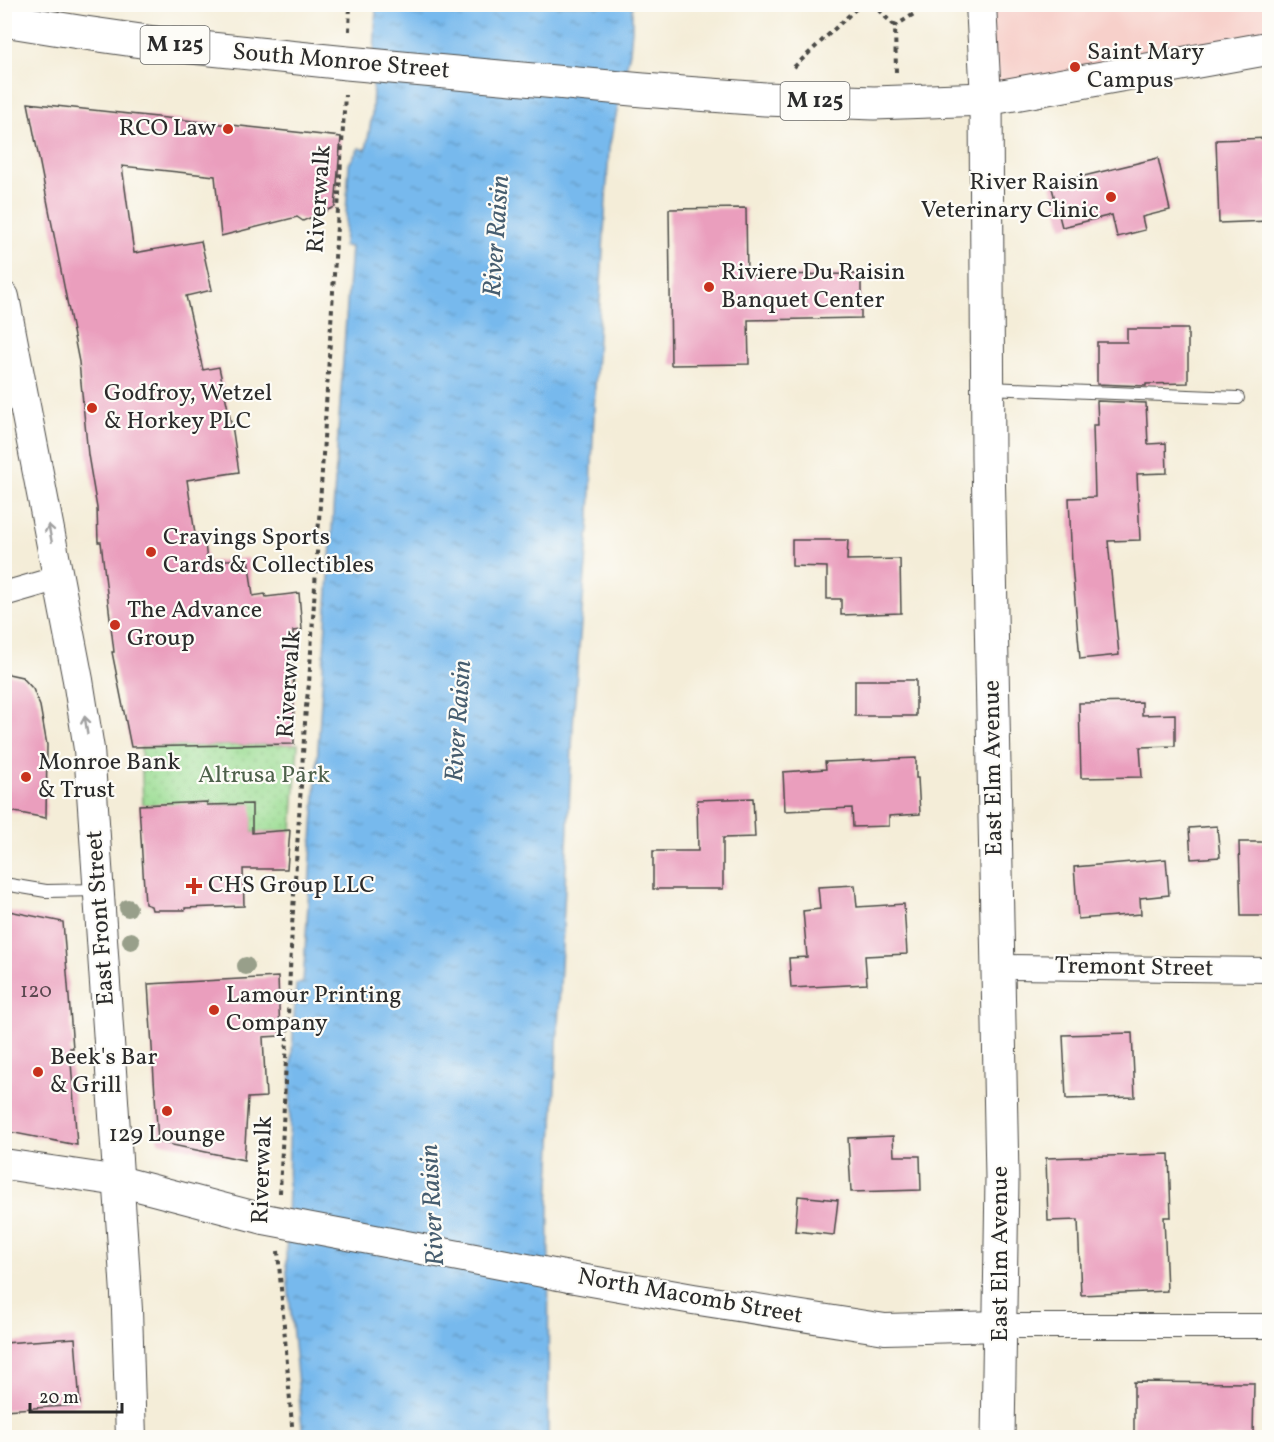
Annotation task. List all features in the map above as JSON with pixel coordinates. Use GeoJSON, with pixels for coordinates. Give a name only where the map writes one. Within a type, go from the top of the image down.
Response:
{"type":"FeatureCollection","features":[{"type":"Feature","properties":{"kind":"main road","name":"South Monroe Street"},"geometry":{"type":"LineString","coordinates":[[4,20],[162,44],[643,90],[761,98]]}},
{"type":"Feature","properties":{"kind":"main road","name":"M 125"},"geometry":{"type":"LineString","coordinates":[[761,98],[874,103],[986,99],[1269,48]]}},
{"type":"Feature","properties":{"kind":"main road","name":"East Elm Avenue"},"geometry":{"type":"LineString","coordinates":[[986,99],[988,458],[1002,1178],[998,1437]]}},
{"type":"Feature","properties":{"kind":"street"},"geometry":{"type":"LineString","coordinates":[[981,4],[986,99]]}},
{"type":"Feature","properties":{"kind":"street","name":"East Front Street"},"geometry":{"type":"LineString","coordinates":[[4,297],[8,328],[59,578],[87,730],[119,1181],[127,1310],[131,1437]]}},
{"type":"Feature","properties":{"kind":"street"},"geometry":{"type":"LineString","coordinates":[[4,594],[59,578]]}},
{"type":"Feature","properties":{"kind":"street","name":"Tremont Street"},"geometry":{"type":"LineString","coordinates":[[999,967],[1269,970]]}},
{"type":"Feature","properties":{"kind":"street","name":"North Macomb Street"},"geometry":{"type":"LineString","coordinates":[[4,1164],[119,1181],[272,1210],[569,1277],[703,1301],[885,1329],[1001,1326],[1269,1326]]}},
{"type":"Feature","properties":{"kind":"lane"},"geometry":{"type":"LineString","coordinates":[[987,388],[1238,398]]}},
{"type":"Feature","properties":{"kind":"lane"},"geometry":{"type":"LineString","coordinates":[[4,884],[46,891],[100,890]]}},
{"type":"Feature","properties":{"kind":"path","name":"Riverwalk"},"geometry":{"type":"LineString","coordinates":[[272,1210],[309,684],[350,4]]}},
{"type":"Feature","properties":{"kind":"path"},"geometry":{"type":"LineString","coordinates":[[761,98],[861,4]]}},
{"type":"Feature","properties":{"kind":"path"},"geometry":{"type":"LineString","coordinates":[[873,4],[896,26],[896,102]]}},
{"type":"Feature","properties":{"kind":"path"},"geometry":{"type":"LineString","coordinates":[[896,26],[914,14],[923,4]]}},
{"type":"Feature","properties":{"kind":"path","name":"Riverwalk"},"geometry":{"type":"LineString","coordinates":[[278,1248],[277,1260],[293,1437]]}},
{"type":"Feature","properties":{"kind":"shaded area","name":"Saint Mary Campus"},"geometry":{"type":"Polygon","coordinates":[[[985,5],[1269,5],[1269,48],[986,99],[985,5]]]}},
{"type":"Feature","properties":{"kind":"green space","name":"Altrusa Park"},"geometry":{"type":"Polygon","coordinates":[[[298,744],[292,830],[252,833],[251,804],[143,805],[141,747],[298,744]]]}},
{"type":"Feature","properties":{"kind":"water","name":"River Raisin"},"geometry":{"type":"Polygon","coordinates":[[[376,5],[632,5],[630,51],[609,148],[590,516],[574,708],[549,1205],[548,1437],[303,1437],[286,1263],[291,1071],[296,984],[303,983],[351,247],[344,246],[349,164],[359,148],[366,150],[372,115],[376,5]]]}},
{"type":"Feature","properties":{"kind":"building"},"geometry":{"type":"Polygon","coordinates":[[[28,103],[341,137],[335,207],[303,221],[297,217],[221,236],[215,176],[122,166],[134,253],[201,241],[212,290],[186,296],[203,370],[219,367],[239,472],[187,480],[195,534],[204,533],[207,562],[248,558],[253,596],[265,594],[266,597],[299,593],[302,630],[293,631],[294,744],[131,747],[112,652],[114,652],[101,542],[98,542],[97,508],[88,455],[79,362],[28,103]]]}},
{"type":"Feature","properties":{"kind":"building"},"geometry":{"type":"Polygon","coordinates":[[[1269,138],[1269,221],[1219,223],[1216,140],[1269,138]]]}},
{"type":"Feature","properties":{"kind":"building","name":"River Raisin Veterinary Clinic"},"geometry":{"type":"Polygon","coordinates":[[[1158,158],[1170,210],[1142,217],[1145,230],[1117,237],[1112,215],[1062,227],[1051,184],[1158,158]]]}},
{"type":"Feature","properties":{"kind":"building","name":"Riviere Du Raisin Banquet Center"},"geometry":{"type":"Polygon","coordinates":[[[746,208],[747,275],[861,274],[861,318],[748,320],[749,364],[671,365],[669,209],[746,208]]]}},
{"type":"Feature","properties":{"kind":"building"},"geometry":{"type":"Polygon","coordinates":[[[1127,329],[1188,329],[1188,383],[1146,384],[1146,386],[1097,384],[1097,342],[1127,342],[1127,329]]]}},
{"type":"Feature","properties":{"kind":"building"},"geometry":{"type":"Polygon","coordinates":[[[1097,401],[1146,403],[1148,444],[1166,443],[1167,473],[1137,474],[1140,540],[1108,541],[1119,655],[1080,659],[1069,498],[1095,497],[1093,425],[1098,425],[1097,401]]]}},
{"type":"Feature","properties":{"kind":"building"},"geometry":{"type":"Polygon","coordinates":[[[792,540],[848,540],[847,560],[900,559],[901,613],[841,615],[841,599],[827,599],[827,567],[792,566],[792,540]]]}},
{"type":"Feature","properties":{"kind":"building","name":"Monroe Bank & Trust"},"geometry":{"type":"Polygon","coordinates":[[[4,673],[22,677],[33,689],[40,706],[47,745],[46,818],[4,810],[4,673]]]}},
{"type":"Feature","properties":{"kind":"building"},"geometry":{"type":"Polygon","coordinates":[[[855,680],[916,680],[916,716],[855,716],[855,680]]]}},
{"type":"Feature","properties":{"kind":"building"},"geometry":{"type":"Polygon","coordinates":[[[1142,702],[1142,715],[1175,714],[1175,746],[1140,747],[1142,777],[1081,778],[1079,703],[1142,702]]]}},
{"type":"Feature","properties":{"kind":"building"},"geometry":{"type":"Polygon","coordinates":[[[916,758],[920,814],[889,816],[889,826],[853,827],[852,808],[785,811],[783,772],[826,769],[825,762],[916,758]]]}},
{"type":"Feature","properties":{"kind":"building"},"geometry":{"type":"Polygon","coordinates":[[[753,798],[755,837],[723,838],[723,889],[653,889],[653,851],[698,851],[697,800],[753,798]]]}},
{"type":"Feature","properties":{"kind":"building"},"geometry":{"type":"Polygon","coordinates":[[[207,802],[207,805],[252,804],[252,833],[290,830],[287,869],[243,869],[244,906],[152,910],[151,906],[145,904],[139,805],[207,802]]]}},
{"type":"Feature","properties":{"kind":"building"},"geometry":{"type":"Polygon","coordinates":[[[1217,826],[1220,857],[1191,859],[1189,828],[1217,826]]]}},
{"type":"Feature","properties":{"kind":"building"},"geometry":{"type":"Polygon","coordinates":[[[1239,842],[1269,842],[1269,916],[1241,916],[1239,842]]]}},
{"type":"Feature","properties":{"kind":"building"},"geometry":{"type":"Polygon","coordinates":[[[1166,859],[1169,895],[1140,898],[1141,914],[1078,919],[1074,867],[1166,859]]]}},
{"type":"Feature","properties":{"kind":"building"},"geometry":{"type":"Polygon","coordinates":[[[855,885],[857,907],[904,904],[907,954],[865,956],[867,984],[791,988],[789,958],[807,957],[803,911],[820,909],[818,887],[855,885]]]}},
{"type":"Feature","properties":{"kind":"building"},"geometry":{"type":"Polygon","coordinates":[[[4,910],[63,922],[73,1048],[70,1048],[77,1145],[4,1131],[4,910]]]}},
{"type":"Feature","properties":{"kind":"building"},"geometry":{"type":"Polygon","coordinates":[[[278,977],[280,1036],[263,1037],[266,1097],[248,1098],[244,1160],[158,1142],[148,984],[278,977]]]}},
{"type":"Feature","properties":{"kind":"building"},"geometry":{"type":"Polygon","coordinates":[[[1132,1033],[1135,1097],[1066,1099],[1063,1035],[1132,1033]]]}},
{"type":"Feature","properties":{"kind":"building"},"geometry":{"type":"Polygon","coordinates":[[[893,1136],[894,1156],[920,1156],[921,1190],[851,1192],[848,1138],[893,1136]]]}},
{"type":"Feature","properties":{"kind":"building"},"geometry":{"type":"Polygon","coordinates":[[[1169,1154],[1171,1217],[1164,1217],[1167,1291],[1081,1295],[1078,1220],[1048,1221],[1046,1158],[1169,1154]]]}},
{"type":"Feature","properties":{"kind":"building"},"geometry":{"type":"Polygon","coordinates":[[[798,1196],[838,1200],[834,1235],[795,1231],[798,1196]]]}},
{"type":"Feature","properties":{"kind":"building"},"geometry":{"type":"Polygon","coordinates":[[[75,1338],[80,1405],[4,1410],[4,1343],[75,1338]]]}},
{"type":"Feature","properties":{"kind":"building"},"geometry":{"type":"Polygon","coordinates":[[[1134,1382],[1254,1383],[1253,1437],[1134,1437],[1134,1382]]]}},
{"type":"Feature","properties":{"kind":"place","name":"Saint Mary Campus"},"geometry":{"type":"Point","coordinates":[1075,67]}},
{"type":"Feature","properties":{"kind":"place","name":"RCO Law"},"geometry":{"type":"Point","coordinates":[228,129]}},
{"type":"Feature","properties":{"kind":"place","name":"River Raisin Veterinary Clinic"},"geometry":{"type":"Point","coordinates":[1111,197]}},
{"type":"Feature","properties":{"kind":"place","name":"Riviere Du Raisin Banquet Center"},"geometry":{"type":"Point","coordinates":[709,287]}},
{"type":"Feature","properties":{"kind":"place","name":"Godfroy, Wetzel & Horkey PLC"},"geometry":{"type":"Point","coordinates":[92,408]}},
{"type":"Feature","properties":{"kind":"place","name":"Cravings Sports Cards & Collectibles"},"geometry":{"type":"Point","coordinates":[151,552]}},
{"type":"Feature","properties":{"kind":"place","name":"The Advance Group"},"geometry":{"type":"Point","coordinates":[115,625]}},
{"type":"Feature","properties":{"kind":"place","name":"Monroe Bank & Trust"},"geometry":{"type":"Point","coordinates":[26,777]}},
{"type":"Feature","properties":{"kind":"place","name":"CHS Group LLC"},"geometry":{"type":"Point","coordinates":[194,886]}},
{"type":"Feature","properties":{"kind":"place","name":"Lamour Printing Company"},"geometry":{"type":"Point","coordinates":[214,1010]}},
{"type":"Feature","properties":{"kind":"place","name":"Beek's Bar & Grill"},"geometry":{"type":"Point","coordinates":[38,1072]}},
{"type":"Feature","properties":{"kind":"place","name":"129 Lounge"},"geometry":{"type":"Point","coordinates":[167,1111]}}]}
